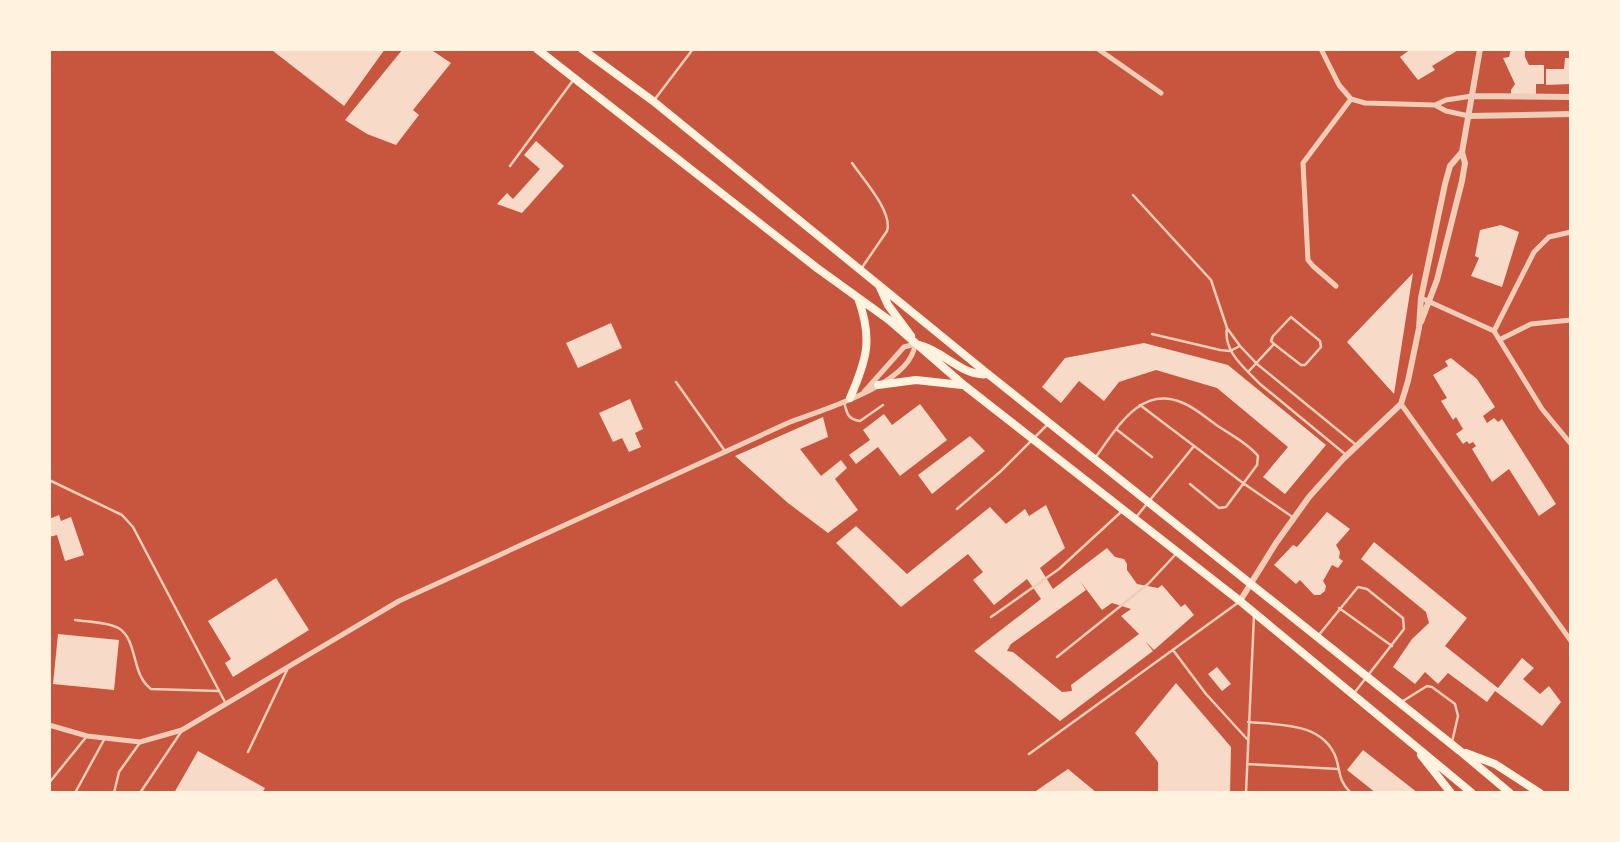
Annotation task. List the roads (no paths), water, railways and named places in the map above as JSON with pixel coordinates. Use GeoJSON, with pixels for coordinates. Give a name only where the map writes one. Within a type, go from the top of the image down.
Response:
{"type":"FeatureCollection","features":[{"type":"Feature","properties":{"kind":"main road"},"geometry":{"type":"LineString","coordinates":[[537,49],[888,320],[965,386],[1255,613],[1472,793]]}},
{"type":"Feature","properties":{"kind":"main road"},"geometry":{"type":"LineString","coordinates":[[584,50],[878,282],[988,374],[1510,793]]}},
{"type":"Feature","properties":{"kind":"main road"},"geometry":{"type":"LineString","coordinates":[[878,282],[888,305],[915,344],[938,351],[970,373],[980,376],[988,374]]}},
{"type":"Feature","properties":{"kind":"main road"},"geometry":{"type":"LineString","coordinates":[[847,400],[860,374],[867,351],[866,320],[858,298]]}},
{"type":"Feature","properties":{"kind":"main road"},"geometry":{"type":"LineString","coordinates":[[878,384],[916,380],[965,386]]}},
{"type":"Feature","properties":{"kind":"main road"},"geometry":{"type":"LineString","coordinates":[[1412,744],[1451,793]]}},
{"type":"Feature","properties":{"kind":"main road"},"geometry":{"type":"LineString","coordinates":[[1460,751],[1495,764],[1539,793]]}},
{"type":"Feature","properties":{"kind":"street"},"geometry":{"type":"LineString","coordinates":[[1098,49],[1161,93]]}},
{"type":"Feature","properties":{"kind":"street"},"geometry":{"type":"LineString","coordinates":[[1321,49],[1339,85],[1350,99],[1365,103],[1435,104],[1472,96],[1571,97]]}},
{"type":"Feature","properties":{"kind":"street"},"geometry":{"type":"LineString","coordinates":[[1419,328],[1444,252],[1464,168],[1462,152],[1480,49]]}},
{"type":"Feature","properties":{"kind":"street"},"geometry":{"type":"LineString","coordinates":[[1336,286],[1308,260],[1303,170],[1306,158],[1350,99]]}},
{"type":"Feature","properties":{"kind":"street"},"geometry":{"type":"LineString","coordinates":[[1435,104],[1446,111],[1469,116],[1571,114]]}},
{"type":"Feature","properties":{"kind":"street"},"geometry":{"type":"LineString","coordinates":[[1240,601],[1309,497],[1356,445],[1369,436],[1401,404],[1419,328],[1422,298],[1450,166],[1462,152]]}},
{"type":"Feature","properties":{"kind":"street"},"geometry":{"type":"LineString","coordinates":[[1494,331],[1534,252],[1549,237],[1571,232]]}},
{"type":"Feature","properties":{"kind":"street"},"geometry":{"type":"LineString","coordinates":[[1432,250],[1444,252]]}},
{"type":"Feature","properties":{"kind":"street"},"geometry":{"type":"LineString","coordinates":[[1422,298],[1494,331],[1542,409],[1571,444]]}},
{"type":"Feature","properties":{"kind":"street"},"geometry":{"type":"LineString","coordinates":[[1501,339],[1531,324],[1571,320]]}},
{"type":"Feature","properties":{"kind":"street"},"geometry":{"type":"LineString","coordinates":[[49,725],[87,736],[140,742],[182,730],[399,601],[790,422],[864,392],[894,376],[908,362],[915,351],[915,344],[904,347],[864,392]]}},
{"type":"Feature","properties":{"kind":"street"},"geometry":{"type":"LineString","coordinates":[[1401,404],[1571,641]]}},
{"type":"Feature","properties":{"kind":"lane"},"geometry":{"type":"LineString","coordinates":[[653,102],[693,49]]}},
{"type":"Feature","properties":{"kind":"lane"},"geometry":{"type":"LineString","coordinates":[[510,166],[576,78]]}},
{"type":"Feature","properties":{"kind":"lane"},"geometry":{"type":"LineString","coordinates":[[852,163],[883,209],[889,225],[861,269]]}},
{"type":"Feature","properties":{"kind":"lane"},"geometry":{"type":"LineString","coordinates":[[1133,195],[1211,280],[1227,328],[1256,364],[1356,445]]}},
{"type":"Feature","properties":{"kind":"lane"},"geometry":{"type":"LineString","coordinates":[[1291,317],[1320,341],[1321,347],[1305,365],[1301,365],[1274,344],[1273,336],[1291,317]]}},
{"type":"Feature","properties":{"kind":"lane"},"geometry":{"type":"LineString","coordinates":[[1227,328],[1226,337],[1230,351],[1248,372],[1346,456]]}},
{"type":"Feature","properties":{"kind":"lane"},"geometry":{"type":"LineString","coordinates":[[1152,334],[1230,351],[1240,346]]}},
{"type":"Feature","properties":{"kind":"lane"},"geometry":{"type":"LineString","coordinates":[[1248,372],[1274,344]]}},
{"type":"Feature","properties":{"kind":"lane"},"geometry":{"type":"LineString","coordinates":[[677,382],[726,452]]}},
{"type":"Feature","properties":{"kind":"lane"},"geometry":{"type":"LineString","coordinates":[[1095,458],[1126,415],[1140,405],[1156,399],[1183,403],[1258,456],[1256,465],[1229,505],[1222,508],[1190,484]]}},
{"type":"Feature","properties":{"kind":"lane"},"geometry":{"type":"LineString","coordinates":[[847,400],[847,416],[860,421],[883,405]]}},
{"type":"Feature","properties":{"kind":"lane"},"geometry":{"type":"LineString","coordinates":[[1140,405],[1294,518]]}},
{"type":"Feature","properties":{"kind":"lane"},"geometry":{"type":"LineString","coordinates":[[957,509],[1001,471],[1050,422]]}},
{"type":"Feature","properties":{"kind":"lane"},"geometry":{"type":"LineString","coordinates":[[1116,429],[1152,457]]}},
{"type":"Feature","properties":{"kind":"lane"},"geometry":{"type":"LineString","coordinates":[[1135,519],[1194,446]]}},
{"type":"Feature","properties":{"kind":"lane"},"geometry":{"type":"LineString","coordinates":[[49,480],[122,515],[133,527],[226,704]]}},
{"type":"Feature","properties":{"kind":"lane"},"geometry":{"type":"LineString","coordinates":[[990,617],[1059,569],[1124,510]]}},
{"type":"Feature","properties":{"kind":"lane"},"geometry":{"type":"LineString","coordinates":[[1057,657],[1148,584],[1178,552]]}},
{"type":"Feature","properties":{"kind":"lane"},"geometry":{"type":"LineString","coordinates":[[1318,637],[1355,589],[1362,587],[1405,621],[1404,629],[1353,695]]}},
{"type":"Feature","properties":{"kind":"lane"},"geometry":{"type":"LineString","coordinates":[[1029,754],[1240,601]]}},
{"type":"Feature","properties":{"kind":"lane"},"geometry":{"type":"LineString","coordinates":[[1339,608],[1392,646]]}},
{"type":"Feature","properties":{"kind":"lane"},"geometry":{"type":"LineString","coordinates":[[1246,793],[1255,613]]}},
{"type":"Feature","properties":{"kind":"lane"},"geometry":{"type":"LineString","coordinates":[[75,620],[120,630],[127,637],[140,676],[151,689],[219,691]]}},
{"type":"Feature","properties":{"kind":"lane"},"geometry":{"type":"LineString","coordinates":[[1172,650],[1206,694],[1247,739]]}},
{"type":"Feature","properties":{"kind":"lane"},"geometry":{"type":"LineString","coordinates":[[248,752],[288,667]]}},
{"type":"Feature","properties":{"kind":"lane"},"geometry":{"type":"LineString","coordinates":[[1401,703],[1427,686],[1455,704],[1458,716],[1452,744]]}},
{"type":"Feature","properties":{"kind":"lane"},"geometry":{"type":"LineString","coordinates":[[1248,722],[1305,728],[1313,732],[1335,755],[1341,781],[1351,793]]}},
{"type":"Feature","properties":{"kind":"lane"},"geometry":{"type":"LineString","coordinates":[[140,793],[182,730]]}},
{"type":"Feature","properties":{"kind":"lane"},"geometry":{"type":"LineString","coordinates":[[49,783],[87,736]]}},
{"type":"Feature","properties":{"kind":"lane"},"geometry":{"type":"LineString","coordinates":[[75,793],[105,738]]}},
{"type":"Feature","properties":{"kind":"lane"},"geometry":{"type":"LineString","coordinates":[[114,793],[119,772],[140,742]]}},
{"type":"Feature","properties":{"kind":"lane"},"geometry":{"type":"LineString","coordinates":[[1247,764],[1338,769]]}}]}
